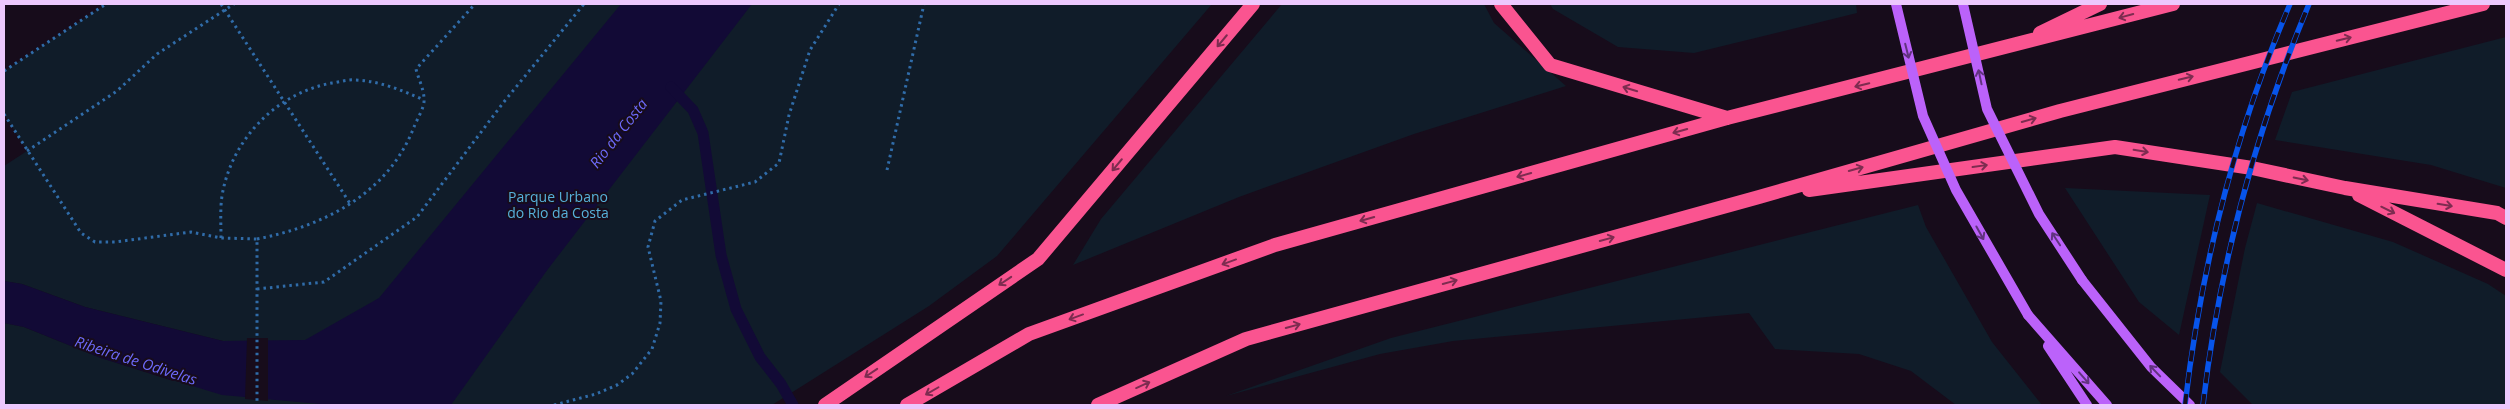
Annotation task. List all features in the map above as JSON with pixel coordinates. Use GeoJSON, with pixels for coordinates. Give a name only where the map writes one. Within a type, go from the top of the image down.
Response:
{"type":"FeatureCollection","features":[{"type":"Feature","properties":{"kind":"highway"},"geometry":{"type":"LineString","coordinates":[[824,405],[1038,259],[1253,4]]}},
{"type":"Feature","properties":{"kind":"highway"},"geometry":{"type":"LineString","coordinates":[[1501,4],[1550,65],[1727,118]]}},
{"type":"Feature","properties":{"kind":"highway"},"geometry":{"type":"LineString","coordinates":[[2011,47],[2100,4]]}},
{"type":"Feature","properties":{"kind":"highway"},"geometry":{"type":"LineString","coordinates":[[907,405],[1029,334],[1275,245],[1727,118],[2011,47],[2173,4]]}},
{"type":"Feature","properties":{"kind":"highway"},"geometry":{"type":"LineString","coordinates":[[1098,405],[1246,339],[1759,197],[2060,111],[2483,4]]}},
{"type":"Feature","properties":{"kind":"highway"},"geometry":{"type":"LineString","coordinates":[[1759,197],[2115,147],[2252,168],[2345,188],[2497,214],[2506,218]]}},
{"type":"Feature","properties":{"kind":"highway"},"geometry":{"type":"LineString","coordinates":[[2345,188],[2506,270]]}},
{"type":"Feature","properties":{"kind":"main road"},"geometry":{"type":"LineString","coordinates":[[1896,4],[1923,116],[1956,190],[2028,315],[2087,405]]}},
{"type":"Feature","properties":{"kind":"main road"},"geometry":{"type":"LineString","coordinates":[[1963,4],[1987,109],[2039,214],[2082,280],[2151,367],[2190,405]]}},
{"type":"Feature","properties":{"kind":"main road"},"geometry":{"type":"LineString","coordinates":[[2028,315],[2107,405]]}},
{"type":"Feature","properties":{"kind":"path"},"geometry":{"type":"LineString","coordinates":[[4,71],[106,4]]}},
{"type":"Feature","properties":{"kind":"path"},"geometry":{"type":"LineString","coordinates":[[221,4],[351,205]]}},
{"type":"Feature","properties":{"kind":"path"},"geometry":{"type":"LineString","coordinates":[[27,151],[117,91],[157,54],[234,4]]}},
{"type":"Feature","properties":{"kind":"path"},"geometry":{"type":"LineString","coordinates":[[4,114],[81,233],[95,242],[116,242],[192,232],[221,238],[257,239],[287,233],[321,221],[351,205],[384,175],[409,140],[425,100],[416,69],[475,4]]}},
{"type":"Feature","properties":{"kind":"path"},"geometry":{"type":"LineString","coordinates":[[258,289],[324,282],[417,217],[503,102],[584,4]]}},
{"type":"Feature","properties":{"kind":"path"},"geometry":{"type":"LineString","coordinates":[[554,405],[596,394],[617,385],[632,374],[652,349],[660,323],[661,301],[648,247],[651,230],[655,221],[682,200],[755,182],[779,163],[790,115],[810,50],[839,4]]}},
{"type":"Feature","properties":{"kind":"path"},"geometry":{"type":"LineString","coordinates":[[887,170],[924,4]]}},
{"type":"Feature","properties":{"kind":"path"},"geometry":{"type":"LineString","coordinates":[[221,238],[222,196],[233,159],[254,127],[283,102],[317,86],[353,80],[390,85],[425,100]]}},
{"type":"Feature","properties":{"kind":"path"},"geometry":{"type":"LineString","coordinates":[[257,239],[257,405]]}},
{"type":"Feature","properties":{"kind":"green space","name":"Parque Urbano do Rio da Costa"},"geometry":{"type":"Polygon","coordinates":[[[106,4],[1212,4],[997,256],[929,306],[772,405],[4,405],[4,323],[24,327],[101,358],[173,381],[237,341],[223,341],[85,307],[22,284],[4,281],[4,166],[27,151],[4,114],[4,71],[106,4]]]}},
{"type":"Feature","properties":{"kind":"green space"},"geometry":{"type":"Polygon","coordinates":[[[1282,4],[1484,4],[1494,23],[1566,86],[1414,134],[1239,197],[1073,265],[1101,219],[1282,4]]]}},
{"type":"Feature","properties":{"kind":"green space"},"geometry":{"type":"Polygon","coordinates":[[[1550,4],[1856,4],[1857,13],[1694,53],[1618,47],[1553,9],[1550,4]]]}},
{"type":"Feature","properties":{"kind":"green space"},"geometry":{"type":"Polygon","coordinates":[[[2506,37],[2506,188],[2431,165],[2275,140],[2292,92],[2506,37]]]}},
{"type":"Feature","properties":{"kind":"green space"},"geometry":{"type":"Polygon","coordinates":[[[2065,188],[2210,195],[2179,335],[2139,302],[2065,188]]]}},
{"type":"Feature","properties":{"kind":"green space"},"geometry":{"type":"Polygon","coordinates":[[[2257,203],[2393,242],[2488,284],[2506,296],[2506,405],[2253,405],[2220,372],[2245,248],[2257,203]]]}},
{"type":"Feature","properties":{"kind":"green space"},"geometry":{"type":"Polygon","coordinates":[[[1918,205],[1926,227],[1992,342],[2042,405],[1956,405],[1911,371],[1859,354],[1775,349],[1749,313],[1453,341],[1380,354],[1226,396],[1391,338],[1918,205]]]}},
{"type":"Feature","properties":{"kind":"water"},"geometry":{"type":"Polygon","coordinates":[[[621,4],[752,4],[548,269],[451,405],[331,405],[222,395],[101,358],[24,327],[4,323],[4,281],[22,284],[85,307],[223,341],[305,340],[379,298],[621,4]]]}},
{"type":"Feature","properties":{"kind":"pier"},"geometry":{"type":"Polygon","coordinates":[[[247,338],[268,338],[268,401],[245,399],[247,338]]]}},
{"type":"Feature","properties":{"kind":"waterway"},"geometry":{"type":"LineString","coordinates":[[671,87],[693,110],[703,133],[721,255],[736,309],[760,357],[781,384],[793,405]]}},
{"type":"Feature","properties":{"kind":"railway"},"geometry":{"type":"LineString","coordinates":[[2185,405],[2200,302],[2223,201],[2253,101],[2270,52],[2290,4]]}},
{"type":"Feature","properties":{"kind":"railway"},"geometry":{"type":"LineString","coordinates":[[2203,405],[2219,302],[2229,251],[2242,201],[2272,102],[2309,4]]}},
{"type":"Feature","properties":{"kind":"water label","name":"Rio da Costa"},"geometry":{"type":"Point","coordinates":[618,133]}},
{"type":"Feature","properties":{"kind":"water label","name":"Ribeira de Odivelas"},"geometry":{"type":"Point","coordinates":[136,360]}}]}
